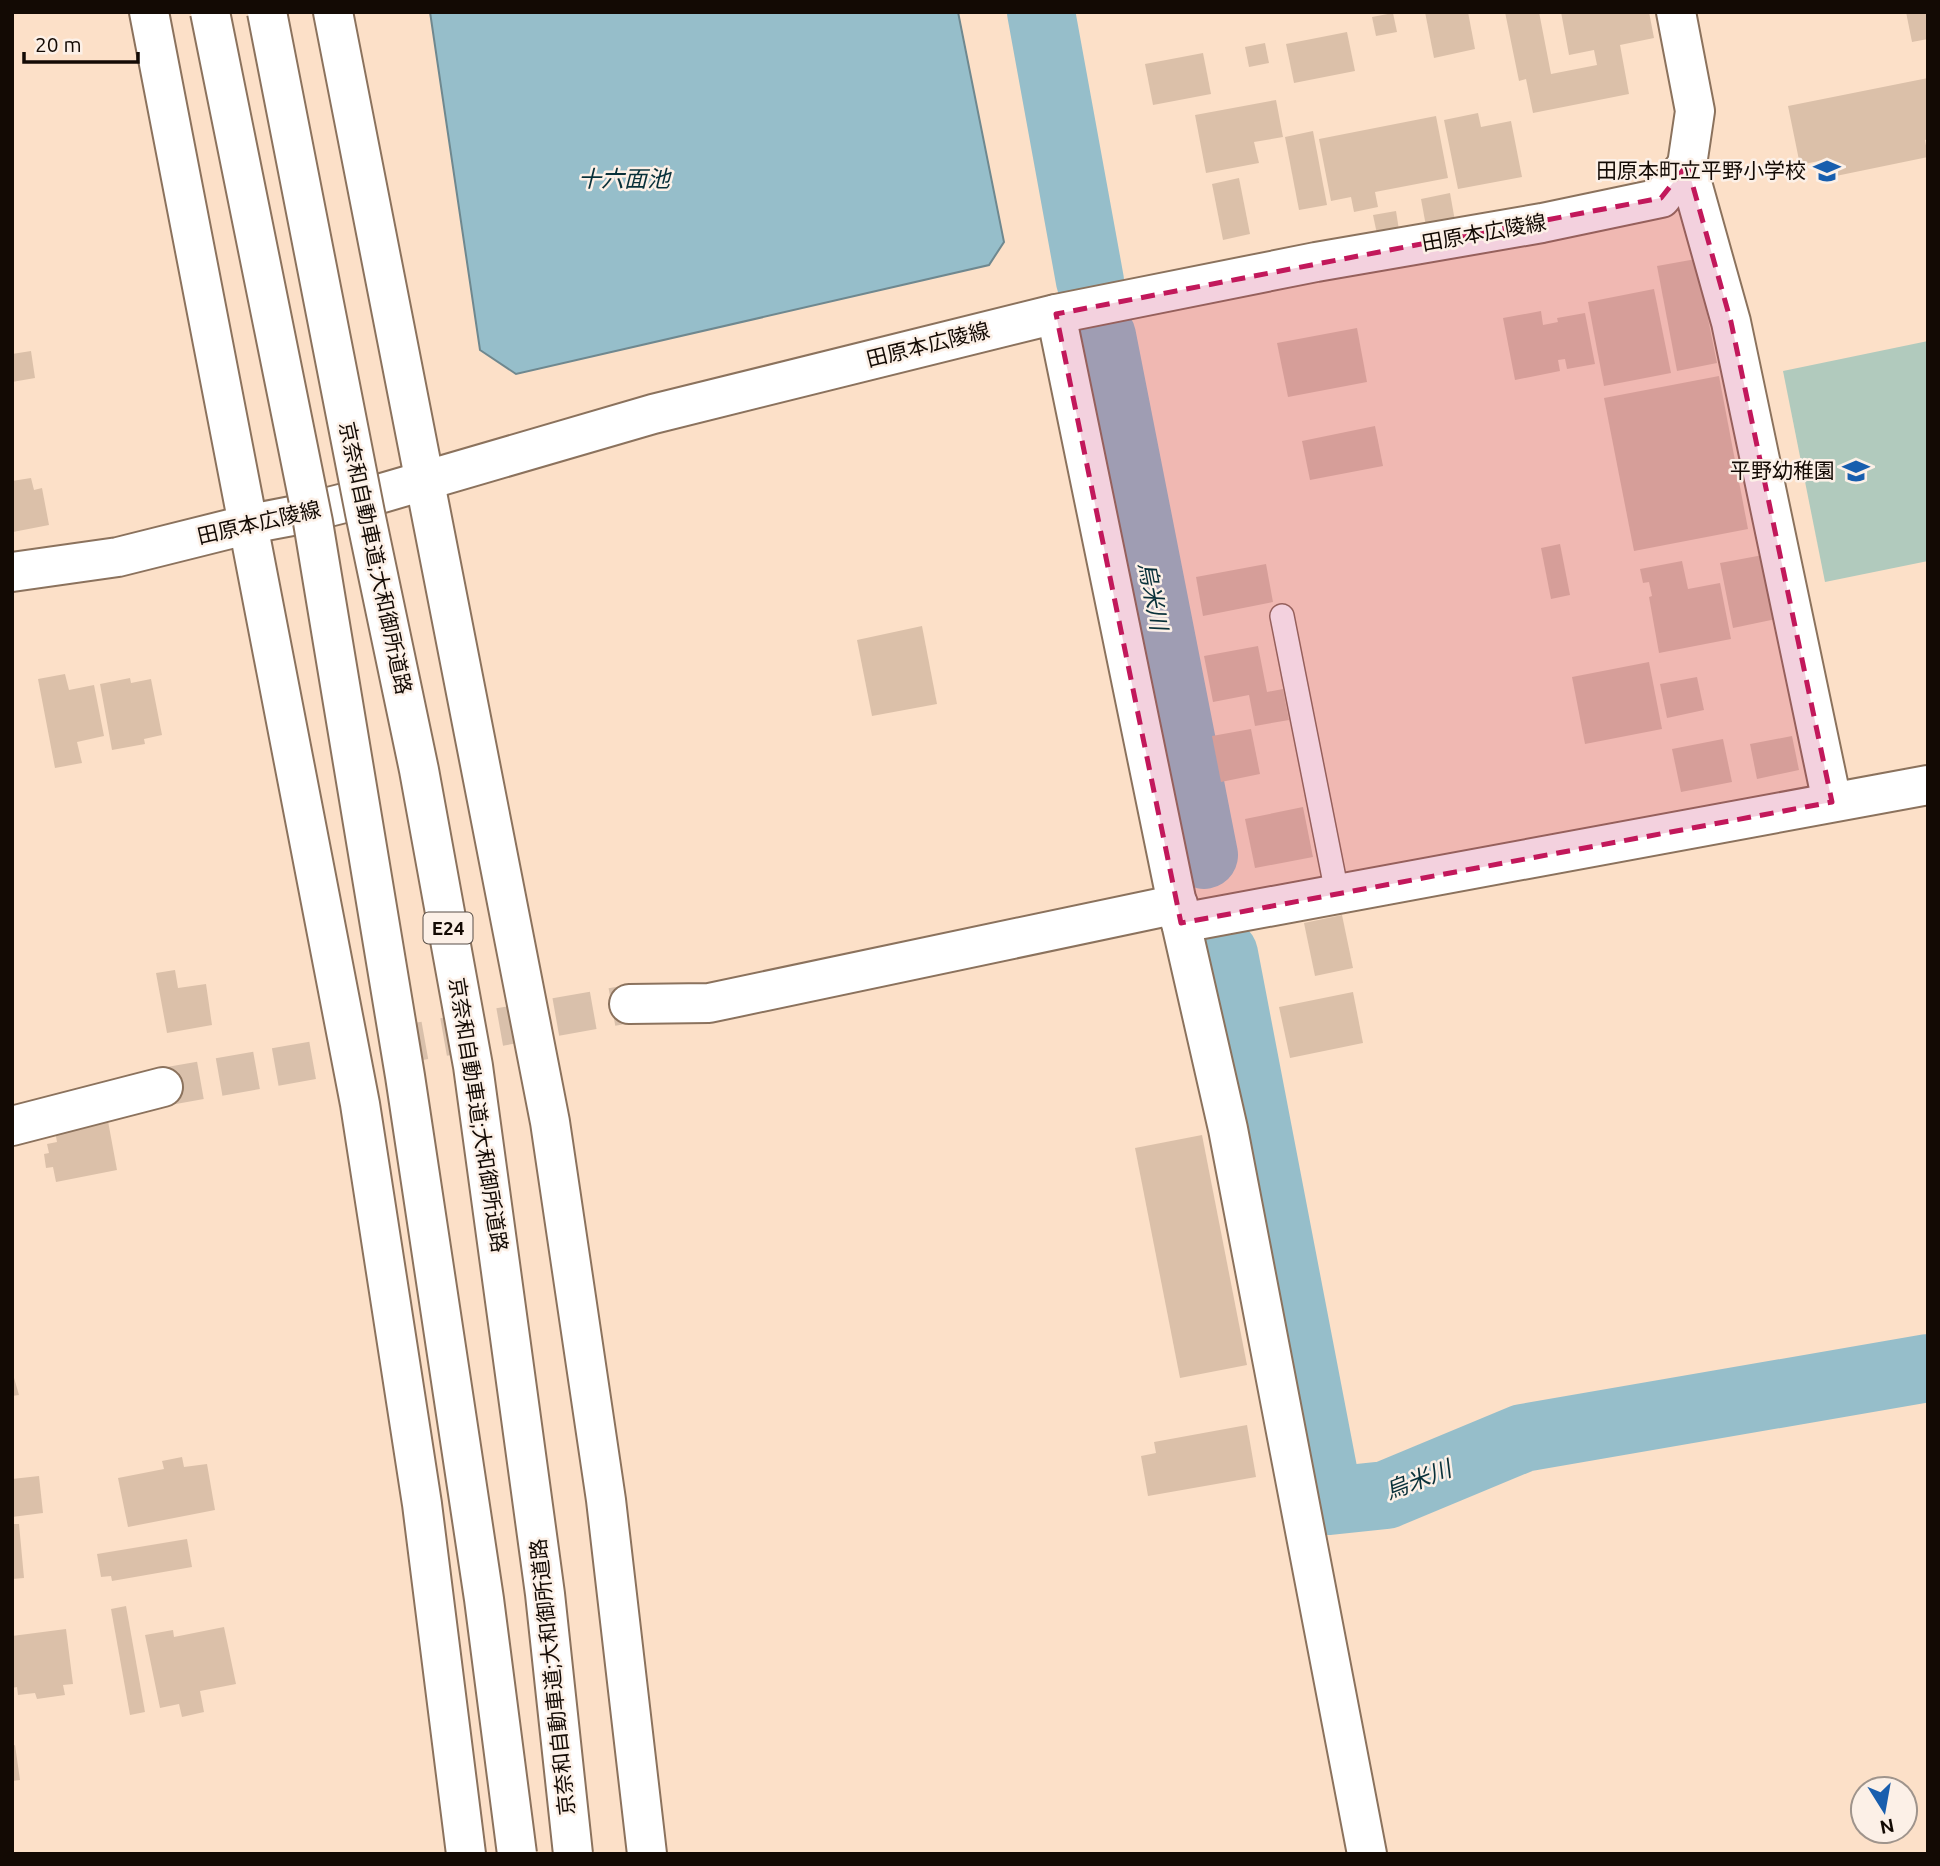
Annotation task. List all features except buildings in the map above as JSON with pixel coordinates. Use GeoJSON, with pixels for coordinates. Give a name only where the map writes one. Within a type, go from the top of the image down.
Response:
{"type":"FeatureCollection","features":[{"type":"Feature","properties":{"kind":"main road"},"geometry":{"type":"LineString","coordinates":[[149,12],[360,1104],[422,1504],[466,1854]]}},
{"type":"Feature","properties":{"kind":"main road"},"geometry":{"type":"LineString","coordinates":[[210,12],[313,523],[405,1076],[484,1599],[517,1854]]}},
{"type":"Feature","properties":{"kind":"main road","name":"京奈和自動車道;大和御所道路"},"geometry":{"type":"LineString","coordinates":[[267,12],[365,513],[419,770],[473,1066],[545,1594],[573,1854]]}},
{"type":"Feature","properties":{"kind":"main road"},"geometry":{"type":"LineString","coordinates":[[333,12],[550,1122],[606,1500],[647,1854]]}},
{"type":"Feature","properties":{"kind":"main road","name":"田原本広陵線"},"geometry":{"type":"LineString","coordinates":[[12,572],[118,556],[297,515],[653,414],[1056,314],[1316,262],[1542,223],[1661,198],[1687,165],[1695,111],[1676,12]]}},
{"type":"Feature","properties":{"kind":"main road"},"geometry":{"type":"LineString","coordinates":[[1687,165],[1731,322],[1832,802]]}},
{"type":"Feature","properties":{"kind":"main road"},"geometry":{"type":"LineString","coordinates":[[1056,314],[1179,913],[1228,1129],[1367,1854]]}},
{"type":"Feature","properties":{"kind":"main road"},"geometry":{"type":"LineString","coordinates":[[629,1004],[709,1003],[1179,913],[1337,893],[1928,785]]}},
{"type":"Feature","properties":{"kind":"main road"},"geometry":{"type":"LineString","coordinates":[[12,1126],[163,1087]]}},
{"type":"Feature","properties":{"kind":"lane"},"geometry":{"type":"LineString","coordinates":[[1282,616],[1337,893]]}},
{"type":"Feature","properties":{"kind":"highlighted area"},"geometry":{"type":"Polygon","coordinates":[[[1687,165],[1731,322],[1832,802],[1181,923],[1056,314],[1661,198],[1687,165]]]}},
{"type":"Feature","properties":{"kind":"green space","name":"平野幼稚園"},"geometry":{"type":"Polygon","coordinates":[[[1928,341],[1928,561],[1825,582],[1783,371],[1928,341]]]}},
{"type":"Feature","properties":{"kind":"water","name":"十六面池"},"geometry":{"type":"Polygon","coordinates":[[[430,12],[958,12],[1004,242],[989,265],[516,374],[480,350],[430,12]]]}},
{"type":"Feature","properties":{"kind":"waterway","name":"烏米川"},"geometry":{"type":"LineString","coordinates":[[1041,12],[1090,281]]}},
{"type":"Feature","properties":{"kind":"waterway","name":"烏米川"},"geometry":{"type":"LineString","coordinates":[[1102,336],[1204,855]]}},
{"type":"Feature","properties":{"kind":"waterway","name":"烏米川"},"geometry":{"type":"LineString","coordinates":[[1224,954],[1329,1501],[1386,1495],[1523,1438],[1928,1368]]}},
{"type":"Feature","properties":{"kind":"tunnel"},"geometry":{"type":"LineString","coordinates":[[163,1087],[629,1004]]}},
{"type":"Feature","properties":{"kind":"place","name":"田原本町立平野小学校"},"geometry":{"type":"Point","coordinates":[1827,171]}},
{"type":"Feature","properties":{"kind":"place","name":"平野幼稚園"},"geometry":{"type":"Point","coordinates":[1856,471]}}]}
